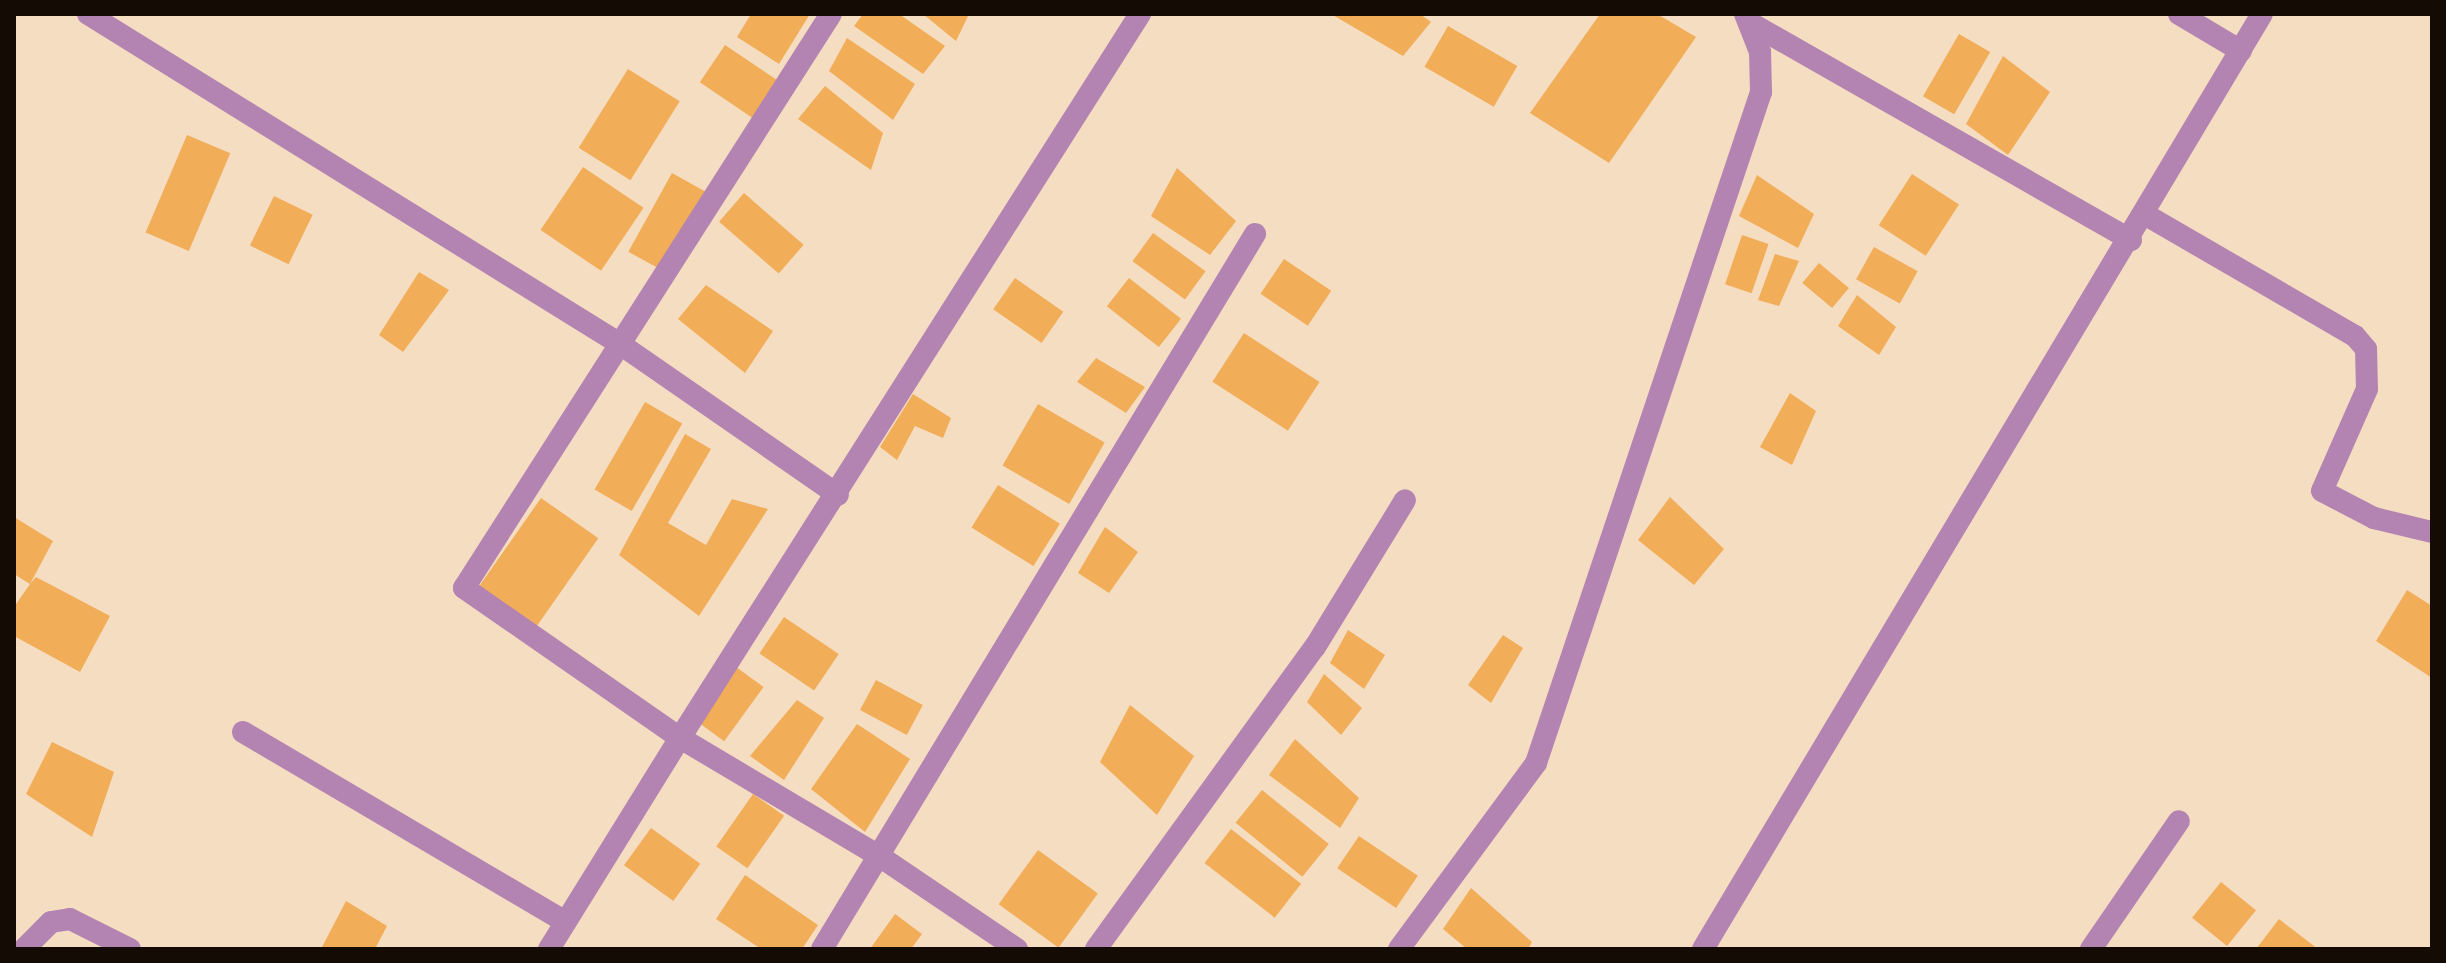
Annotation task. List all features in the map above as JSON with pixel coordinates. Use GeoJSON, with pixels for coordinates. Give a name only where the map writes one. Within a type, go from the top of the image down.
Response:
{"type":"FeatureCollection","features":[{"type":"Feature","properties":{"kind":"street"},"geometry":{"type":"LineString","coordinates":[[88,14],[620,344],[838,495]]}},
{"type":"Feature","properties":{"kind":"street"},"geometry":{"type":"LineString","coordinates":[[831,14],[464,588],[680,738],[879,856],[1017,949]]}},
{"type":"Feature","properties":{"kind":"street"},"geometry":{"type":"LineString","coordinates":[[549,949],[1140,14]]}},
{"type":"Feature","properties":{"kind":"street"},"geometry":{"type":"LineString","coordinates":[[2179,14],[2241,51]]}},
{"type":"Feature","properties":{"kind":"street"},"geometry":{"type":"LineString","coordinates":[[1703,949],[2146,215],[2262,14]]}},
{"type":"Feature","properties":{"kind":"street"},"geometry":{"type":"LineString","coordinates":[[1749,20],[2131,240]]}},
{"type":"Feature","properties":{"kind":"street"},"geometry":{"type":"LineString","coordinates":[[1399,949],[1536,763],[1761,92],[1749,20]]}},
{"type":"Feature","properties":{"kind":"street"},"geometry":{"type":"LineString","coordinates":[[2146,215],[2355,336],[2366,349],[2367,389],[2322,491],[2374,518],[2432,532]]}},
{"type":"Feature","properties":{"kind":"street"},"geometry":{"type":"LineString","coordinates":[[822,949],[1255,234]]}},
{"type":"Feature","properties":{"kind":"street"},"geometry":{"type":"LineString","coordinates":[[1096,949],[1315,647],[1405,500]]}},
{"type":"Feature","properties":{"kind":"street"},"geometry":{"type":"LineString","coordinates":[[243,732],[565,922]]}},
{"type":"Feature","properties":{"kind":"street"},"geometry":{"type":"LineString","coordinates":[[2091,949],[2179,821]]}},
{"type":"Feature","properties":{"kind":"street"},"geometry":{"type":"LineString","coordinates":[[24,949],[51,922],[70,919],[130,949]]}},
{"type":"Feature","properties":{"kind":"building"},"geometry":{"type":"Polygon","coordinates":[[[751,14],[810,14],[779,64],[737,37],[751,14]]]}},
{"type":"Feature","properties":{"kind":"building"},"geometry":{"type":"Polygon","coordinates":[[[863,14],[899,14],[945,46],[923,74],[854,26],[863,14]]]}},
{"type":"Feature","properties":{"kind":"building"},"geometry":{"type":"Polygon","coordinates":[[[923,14],[969,14],[956,41],[923,14]]]}},
{"type":"Feature","properties":{"kind":"building"},"geometry":{"type":"Polygon","coordinates":[[[1331,14],[1420,14],[1431,22],[1403,56],[1331,14]]]}},
{"type":"Feature","properties":{"kind":"building"},"geometry":{"type":"Polygon","coordinates":[[[1600,14],[1657,14],[1696,37],[1609,163],[1530,113],[1600,14]]]}},
{"type":"Feature","properties":{"kind":"building"},"geometry":{"type":"Polygon","coordinates":[[[1448,26],[1517,66],[1494,107],[1424,67],[1448,26]]]}},
{"type":"Feature","properties":{"kind":"building"},"geometry":{"type":"Polygon","coordinates":[[[1959,34],[1990,52],[1954,114],[1923,96],[1959,34]]]}},
{"type":"Feature","properties":{"kind":"building"},"geometry":{"type":"Polygon","coordinates":[[[847,38],[915,84],[893,120],[829,71],[847,38]]]}},
{"type":"Feature","properties":{"kind":"building"},"geometry":{"type":"Polygon","coordinates":[[[725,45],[779,81],[754,119],[700,82],[725,45]]]}},
{"type":"Feature","properties":{"kind":"building"},"geometry":{"type":"Polygon","coordinates":[[[2003,56],[2050,92],[2008,155],[1966,124],[2003,56]]]}},
{"type":"Feature","properties":{"kind":"building"},"geometry":{"type":"Polygon","coordinates":[[[628,69],[680,101],[630,180],[579,148],[628,69]]]}},
{"type":"Feature","properties":{"kind":"building"},"geometry":{"type":"Polygon","coordinates":[[[825,86],[883,133],[871,170],[798,119],[825,86]]]}},
{"type":"Feature","properties":{"kind":"building"},"geometry":{"type":"Polygon","coordinates":[[[187,135],[230,153],[189,251],[146,233],[187,135]]]}},
{"type":"Feature","properties":{"kind":"building"},"geometry":{"type":"Polygon","coordinates":[[[583,167],[644,208],[601,271],[541,230],[583,167]]]}},
{"type":"Feature","properties":{"kind":"building"},"geometry":{"type":"Polygon","coordinates":[[[1177,168],[1236,221],[1210,255],[1151,216],[1177,168]]]}},
{"type":"Feature","properties":{"kind":"building"},"geometry":{"type":"Polygon","coordinates":[[[672,173],[706,192],[662,271],[628,252],[672,173]]]}},
{"type":"Feature","properties":{"kind":"building"},"geometry":{"type":"Polygon","coordinates":[[[1912,174],[1959,204],[1926,256],[1879,225],[1912,174]]]}},
{"type":"Feature","properties":{"kind":"building"},"geometry":{"type":"Polygon","coordinates":[[[1757,175],[1814,214],[1798,248],[1739,216],[1757,175]]]}},
{"type":"Feature","properties":{"kind":"building"},"geometry":{"type":"Polygon","coordinates":[[[744,193],[804,245],[779,274],[719,222],[744,193]]]}},
{"type":"Feature","properties":{"kind":"building"},"geometry":{"type":"Polygon","coordinates":[[[274,196],[313,215],[289,264],[250,245],[274,196]]]}},
{"type":"Feature","properties":{"kind":"building"},"geometry":{"type":"Polygon","coordinates":[[[1153,233],[1206,271],[1185,300],[1132,261],[1153,233]]]}},
{"type":"Feature","properties":{"kind":"building"},"geometry":{"type":"Polygon","coordinates":[[[1742,235],[1768,244],[1752,293],[1725,284],[1742,235]]]}},
{"type":"Feature","properties":{"kind":"building"},"geometry":{"type":"Polygon","coordinates":[[[1874,247],[1918,271],[1900,304],[1856,279],[1874,247]]]}},
{"type":"Feature","properties":{"kind":"building"},"geometry":{"type":"Polygon","coordinates":[[[1775,254],[1799,261],[1779,306],[1758,300],[1775,254]]]}},
{"type":"Feature","properties":{"kind":"building"},"geometry":{"type":"Polygon","coordinates":[[[1284,259],[1331,291],[1308,326],[1261,294],[1284,259]]]}},
{"type":"Feature","properties":{"kind":"building"},"geometry":{"type":"Polygon","coordinates":[[[1819,263],[1849,288],[1832,308],[1802,283],[1819,263]]]}},
{"type":"Feature","properties":{"kind":"building"},"geometry":{"type":"Polygon","coordinates":[[[419,272],[449,290],[403,352],[379,335],[419,272]]]}},
{"type":"Feature","properties":{"kind":"building"},"geometry":{"type":"Polygon","coordinates":[[[1015,278],[1063,312],[1042,343],[993,309],[1015,278]]]}},
{"type":"Feature","properties":{"kind":"building"},"geometry":{"type":"Polygon","coordinates":[[[1129,278],[1181,319],[1159,347],[1107,306],[1129,278]]]}},
{"type":"Feature","properties":{"kind":"building"},"geometry":{"type":"Polygon","coordinates":[[[706,285],[773,331],[745,373],[678,319],[706,285]]]}},
{"type":"Feature","properties":{"kind":"building"},"geometry":{"type":"Polygon","coordinates":[[[1857,295],[1896,327],[1879,355],[1838,326],[1857,295]]]}},
{"type":"Feature","properties":{"kind":"building"},"geometry":{"type":"Polygon","coordinates":[[[1244,333],[1319,382],[1288,431],[1212,382],[1244,333]]]}},
{"type":"Feature","properties":{"kind":"building"},"geometry":{"type":"Polygon","coordinates":[[[1096,358],[1145,387],[1126,413],[1077,382],[1096,358]]]}},
{"type":"Feature","properties":{"kind":"building"},"geometry":{"type":"Polygon","coordinates":[[[1790,393],[1816,411],[1792,465],[1760,447],[1790,393]]]}},
{"type":"Feature","properties":{"kind":"building"},"geometry":{"type":"Polygon","coordinates":[[[913,394],[951,418],[943,438],[915,426],[897,460],[880,447],[913,394]]]}},
{"type":"Feature","properties":{"kind":"building"},"geometry":{"type":"Polygon","coordinates":[[[645,402],[682,423],[632,511],[594,489],[645,402]]]}},
{"type":"Feature","properties":{"kind":"building"},"geometry":{"type":"Polygon","coordinates":[[[1038,404],[1105,442],[1069,504],[1002,465],[1038,404]]]}},
{"type":"Feature","properties":{"kind":"building"},"geometry":{"type":"Polygon","coordinates":[[[685,434],[711,449],[668,523],[706,545],[732,499],[768,509],[699,616],[619,555],[685,434]]]}},
{"type":"Feature","properties":{"kind":"building"},"geometry":{"type":"Polygon","coordinates":[[[998,485],[1060,524],[1033,566],[972,527],[998,485]]]}},
{"type":"Feature","properties":{"kind":"building"},"geometry":{"type":"Polygon","coordinates":[[[1670,497],[1724,549],[1694,585],[1638,540],[1670,497]]]}},
{"type":"Feature","properties":{"kind":"building"},"geometry":{"type":"Polygon","coordinates":[[[541,498],[598,538],[536,627],[478,587],[541,498]]]}},
{"type":"Feature","properties":{"kind":"building"},"geometry":{"type":"Polygon","coordinates":[[[14,517],[53,541],[30,584],[14,574],[14,517]]]}},
{"type":"Feature","properties":{"kind":"building"},"geometry":{"type":"Polygon","coordinates":[[[1105,527],[1138,552],[1109,593],[1078,573],[1105,527]]]}},
{"type":"Feature","properties":{"kind":"building"},"geometry":{"type":"Polygon","coordinates":[[[36,577],[110,616],[80,672],[14,636],[14,607],[36,577]]]}},
{"type":"Feature","properties":{"kind":"building"},"geometry":{"type":"Polygon","coordinates":[[[2407,590],[2432,606],[2432,678],[2376,641],[2407,590]]]}},
{"type":"Feature","properties":{"kind":"building"},"geometry":{"type":"Polygon","coordinates":[[[784,617],[839,654],[814,690],[759,653],[784,617]]]}},
{"type":"Feature","properties":{"kind":"building"},"geometry":{"type":"Polygon","coordinates":[[[1348,630],[1385,655],[1364,689],[1330,663],[1348,630]]]}},
{"type":"Feature","properties":{"kind":"building"},"geometry":{"type":"Polygon","coordinates":[[[1503,635],[1523,648],[1491,703],[1468,685],[1503,635]]]}},
{"type":"Feature","properties":{"kind":"building"},"geometry":{"type":"Polygon","coordinates":[[[732,664],[764,687],[724,741],[693,718],[732,664]]]}},
{"type":"Feature","properties":{"kind":"building"},"geometry":{"type":"Polygon","coordinates":[[[1324,674],[1362,708],[1341,735],[1307,702],[1324,674]]]}},
{"type":"Feature","properties":{"kind":"building"},"geometry":{"type":"Polygon","coordinates":[[[876,680],[923,705],[907,735],[860,710],[876,680]]]}},
{"type":"Feature","properties":{"kind":"building"},"geometry":{"type":"Polygon","coordinates":[[[797,700],[824,718],[784,780],[750,756],[797,700]]]}},
{"type":"Feature","properties":{"kind":"building"},"geometry":{"type":"Polygon","coordinates":[[[1130,705],[1194,756],[1157,815],[1100,762],[1130,705]]]}},
{"type":"Feature","properties":{"kind":"building"},"geometry":{"type":"Polygon","coordinates":[[[857,724],[910,759],[865,832],[811,789],[857,724]]]}},
{"type":"Feature","properties":{"kind":"building"},"geometry":{"type":"Polygon","coordinates":[[[1295,739],[1359,798],[1340,828],[1269,775],[1295,739]]]}},
{"type":"Feature","properties":{"kind":"building"},"geometry":{"type":"Polygon","coordinates":[[[52,742],[114,772],[92,837],[26,794],[52,742]]]}},
{"type":"Feature","properties":{"kind":"building"},"geometry":{"type":"Polygon","coordinates":[[[1262,790],[1329,844],[1302,877],[1236,823],[1262,790]]]}},
{"type":"Feature","properties":{"kind":"building"},"geometry":{"type":"Polygon","coordinates":[[[753,794],[784,816],[747,868],[716,846],[753,794]]]}},
{"type":"Feature","properties":{"kind":"building"},"geometry":{"type":"Polygon","coordinates":[[[651,828],[700,864],[673,901],[624,865],[651,828]]]}},
{"type":"Feature","properties":{"kind":"building"},"geometry":{"type":"Polygon","coordinates":[[[1231,829],[1301,884],[1275,918],[1205,863],[1231,829]]]}},
{"type":"Feature","properties":{"kind":"building"},"geometry":{"type":"Polygon","coordinates":[[[1359,836],[1418,876],[1396,908],[1337,868],[1359,836]]]}},
{"type":"Feature","properties":{"kind":"building"},"geometry":{"type":"Polygon","coordinates":[[[1038,850],[1098,893],[1058,948],[999,904],[1038,850]]]}},
{"type":"Feature","properties":{"kind":"building"},"geometry":{"type":"Polygon","coordinates":[[[745,875],[818,925],[802,949],[761,949],[716,919],[745,875]]]}},
{"type":"Feature","properties":{"kind":"building"},"geometry":{"type":"Polygon","coordinates":[[[2221,882],[2256,910],[2227,946],[2192,918],[2221,882]]]}},
{"type":"Feature","properties":{"kind":"building"},"geometry":{"type":"Polygon","coordinates":[[[1471,888],[1532,942],[1528,949],[1467,949],[1443,929],[1471,888]]]}},
{"type":"Feature","properties":{"kind":"building"},"geometry":{"type":"Polygon","coordinates":[[[346,901],[387,926],[375,949],[321,949],[346,901]]]}},
{"type":"Feature","properties":{"kind":"building"},"geometry":{"type":"Polygon","coordinates":[[[895,914],[922,934],[911,949],[870,949],[895,914]]]}},
{"type":"Feature","properties":{"kind":"building"},"geometry":{"type":"Polygon","coordinates":[[[2279,919],[2318,949],[2256,949],[2279,919]]]}}]}
